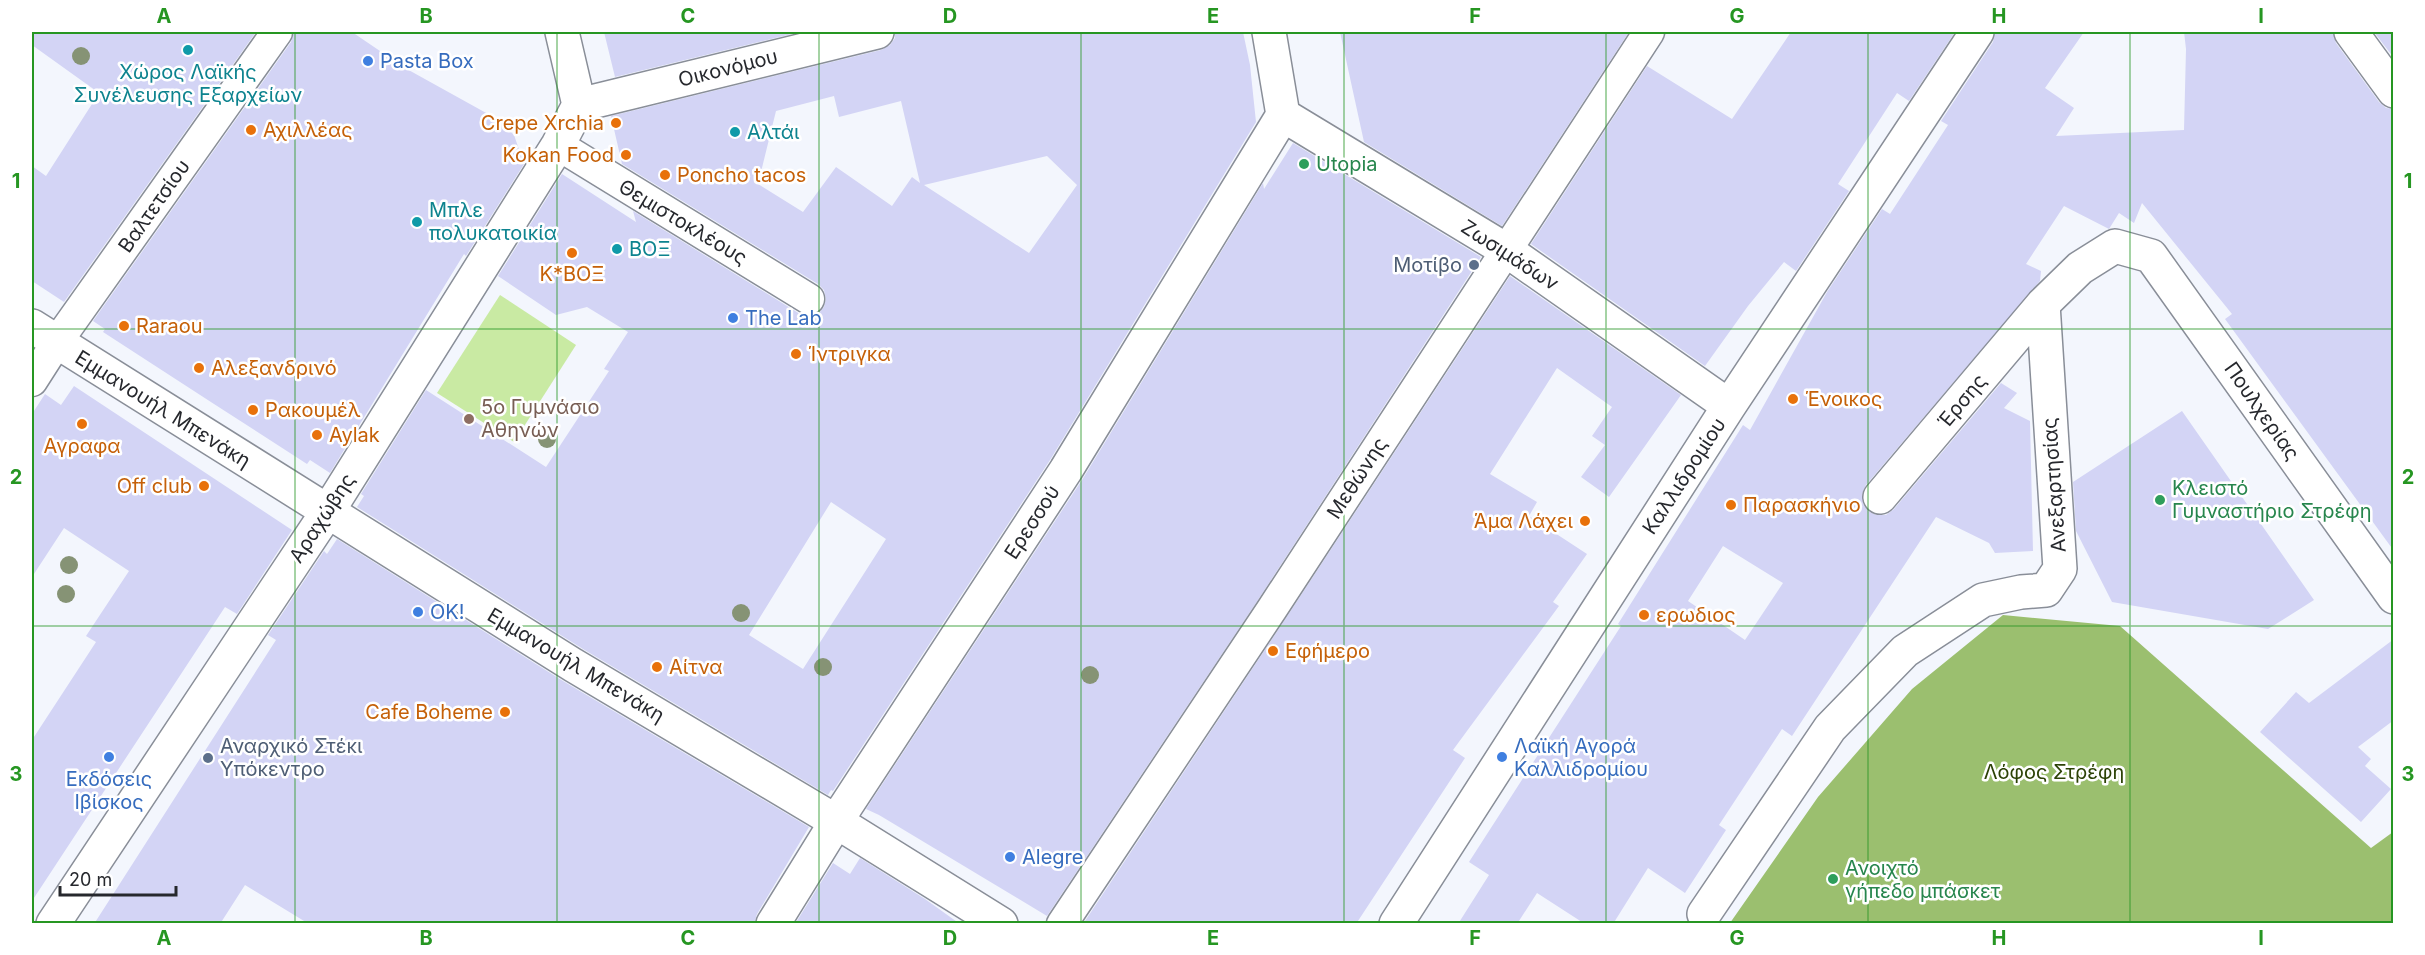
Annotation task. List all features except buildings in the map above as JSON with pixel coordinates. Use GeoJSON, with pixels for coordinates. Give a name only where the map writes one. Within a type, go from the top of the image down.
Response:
{"type":"FeatureCollection","features":[{"type":"Feature","properties":{"kind":"street","name":"Βαλτετσίου"},"geometry":{"type":"LineString","coordinates":[[32,381],[44,334],[278,32]]}},
{"type":"Feature","properties":{"kind":"street"},"geometry":{"type":"LineString","coordinates":[[562,32],[579,105]]}},
{"type":"Feature","properties":{"kind":"street","name":"Οικονόμου"},"geometry":{"type":"LineString","coordinates":[[579,105],[877,32]]}},
{"type":"Feature","properties":{"kind":"street"},"geometry":{"type":"LineString","coordinates":[[1269,32],[1283,115]]}},
{"type":"Feature","properties":{"kind":"street","name":"Μεθώνης"},"geometry":{"type":"LineString","coordinates":[[1062,924],[1285,589],[1649,32]]}},
{"type":"Feature","properties":{"kind":"street","name":"Καλλιδρομίου"},"geometry":{"type":"LineString","coordinates":[[1396,924],[1729,406],[1977,32]]}},
{"type":"Feature","properties":{"kind":"street"},"geometry":{"type":"LineString","coordinates":[[2351,32],[2394,91]]}},
{"type":"Feature","properties":{"kind":"street","name":"Αραχώβης"},"geometry":{"type":"LineString","coordinates":[[53,924],[328,511],[558,145],[579,105]]}},
{"type":"Feature","properties":{"kind":"street","name":"Ζωσιμάδων"},"geometry":{"type":"LineString","coordinates":[[1283,115],[1506,250],[1729,406]]}},
{"type":"Feature","properties":{"kind":"street","name":"Ερεσσού"},"geometry":{"type":"LineString","coordinates":[[773,924],[1066,470],[1283,115]]}},
{"type":"Feature","properties":{"kind":"street","name":"Θεμιστοκλέους"},"geometry":{"type":"LineString","coordinates":[[558,145],[809,298]]}},
{"type":"Feature","properties":{"kind":"street","name":"Πουλχερίας"},"geometry":{"type":"LineString","coordinates":[[2043,304],[2080,268],[2115,246],[2151,256],[2394,597]]}},
{"type":"Feature","properties":{"kind":"street","name":"Έρσης"},"geometry":{"type":"LineString","coordinates":[[1880,497],[2043,304]]}},
{"type":"Feature","properties":{"kind":"street","name":"Ανεξαρτησίας"},"geometry":{"type":"LineString","coordinates":[[1704,914],[1830,728],[1905,651],[1983,600],[2021,592],[2046,590],[2060,569],[2043,304]]}},
{"type":"Feature","properties":{"kind":"street","name":"Εμμανουήλ Μπενάκη"},"geometry":{"type":"LineString","coordinates":[[44,334],[573,665],[837,822],[1001,924]]}},
{"type":"Feature","properties":{"kind":"green space"},"geometry":{"type":"Polygon","coordinates":[[[500,295],[576,345],[514,442],[437,393],[500,295]]]}},
{"type":"Feature","properties":{"kind":"green space","name":"Λόφος Στρέφη"},"geometry":{"type":"Polygon","coordinates":[[[2003,615],[2120,626],[2371,848],[2393,832],[2393,923],[1730,923],[1818,797],[1912,689],[2003,615]]]}},
{"type":"Feature","properties":{"kind":"place","name":"Χώρος Λαϊκής Συνέλευσης Εξαρχείων"},"geometry":{"type":"Point","coordinates":[188,50]}},
{"type":"Feature","properties":{"kind":"place","name":"Pasta Box"},"geometry":{"type":"Point","coordinates":[368,61]}},
{"type":"Feature","properties":{"kind":"place","name":"Crepe Xrchia"},"geometry":{"type":"Point","coordinates":[616,123]}},
{"type":"Feature","properties":{"kind":"place","name":"Αχιλλέας"},"geometry":{"type":"Point","coordinates":[251,130]}},
{"type":"Feature","properties":{"kind":"place","name":"Αλτάι"},"geometry":{"type":"Point","coordinates":[735,132]}},
{"type":"Feature","properties":{"kind":"place","name":"Kokan Food"},"geometry":{"type":"Point","coordinates":[626,155]}},
{"type":"Feature","properties":{"kind":"place","name":"Utopia"},"geometry":{"type":"Point","coordinates":[1304,164]}},
{"type":"Feature","properties":{"kind":"place","name":"Poncho tacos"},"geometry":{"type":"Point","coordinates":[665,175]}},
{"type":"Feature","properties":{"kind":"place","name":"Μπλε πολυκατοικία"},"geometry":{"type":"Point","coordinates":[417,222]}},
{"type":"Feature","properties":{"kind":"place","name":"ΒΟΞ"},"geometry":{"type":"Point","coordinates":[617,249]}},
{"type":"Feature","properties":{"kind":"place","name":"Κ*ΒΟΞ"},"geometry":{"type":"Point","coordinates":[572,253]}},
{"type":"Feature","properties":{"kind":"place","name":"Μοτίβο"},"geometry":{"type":"Point","coordinates":[1474,265]}},
{"type":"Feature","properties":{"kind":"place","name":"The Lab"},"geometry":{"type":"Point","coordinates":[733,318]}},
{"type":"Feature","properties":{"kind":"place","name":"Raraou"},"geometry":{"type":"Point","coordinates":[124,326]}},
{"type":"Feature","properties":{"kind":"place","name":"Ίντριγκα"},"geometry":{"type":"Point","coordinates":[796,354]}},
{"type":"Feature","properties":{"kind":"place","name":"Αλεξανδρινό"},"geometry":{"type":"Point","coordinates":[199,368]}},
{"type":"Feature","properties":{"kind":"place","name":"Ένοικος"},"geometry":{"type":"Point","coordinates":[1793,399]}},
{"type":"Feature","properties":{"kind":"place","name":"Ρακουμέλ"},"geometry":{"type":"Point","coordinates":[253,410]}},
{"type":"Feature","properties":{"kind":"place","name":"5ο Γυμνάσιο Αθηνών"},"geometry":{"type":"Point","coordinates":[469,419]}},
{"type":"Feature","properties":{"kind":"place","name":"Αγραφα"},"geometry":{"type":"Point","coordinates":[82,424]}},
{"type":"Feature","properties":{"kind":"place","name":"Aylak"},"geometry":{"type":"Point","coordinates":[317,435]}},
{"type":"Feature","properties":{"kind":"place","name":"Off club"},"geometry":{"type":"Point","coordinates":[204,486]}},
{"type":"Feature","properties":{"kind":"place","name":"Κλειστό Γυμναστήριο Στρέφη"},"geometry":{"type":"Point","coordinates":[2160,500]}},
{"type":"Feature","properties":{"kind":"place","name":"Παρασκήνιο"},"geometry":{"type":"Point","coordinates":[1731,505]}},
{"type":"Feature","properties":{"kind":"place","name":"Άμα Λάχει"},"geometry":{"type":"Point","coordinates":[1585,521]}},
{"type":"Feature","properties":{"kind":"place","name":"ΟΚ!"},"geometry":{"type":"Point","coordinates":[418,612]}},
{"type":"Feature","properties":{"kind":"place","name":"ερωδιος"},"geometry":{"type":"Point","coordinates":[1644,615]}},
{"type":"Feature","properties":{"kind":"place","name":"Εφήμερο"},"geometry":{"type":"Point","coordinates":[1273,651]}},
{"type":"Feature","properties":{"kind":"place","name":"Αίτνα"},"geometry":{"type":"Point","coordinates":[657,667]}},
{"type":"Feature","properties":{"kind":"place","name":"Cafe Boheme"},"geometry":{"type":"Point","coordinates":[505,712]}},
{"type":"Feature","properties":{"kind":"place","name":"Εκδόσεις Ιβίσκος"},"geometry":{"type":"Point","coordinates":[109,757]}},
{"type":"Feature","properties":{"kind":"place","name":"Λαϊκή Αγορά Καλλιδρομίου"},"geometry":{"type":"Point","coordinates":[1502,757]}},
{"type":"Feature","properties":{"kind":"place","name":"Αναρχικό Στέκι Υπόκεντρο"},"geometry":{"type":"Point","coordinates":[208,758]}},
{"type":"Feature","properties":{"kind":"place","name":"Alegre"},"geometry":{"type":"Point","coordinates":[1010,857]}},
{"type":"Feature","properties":{"kind":"place","name":"Ανοιχτό γήπεδο μπάσκετ"},"geometry":{"type":"Point","coordinates":[1833,879]}}]}
